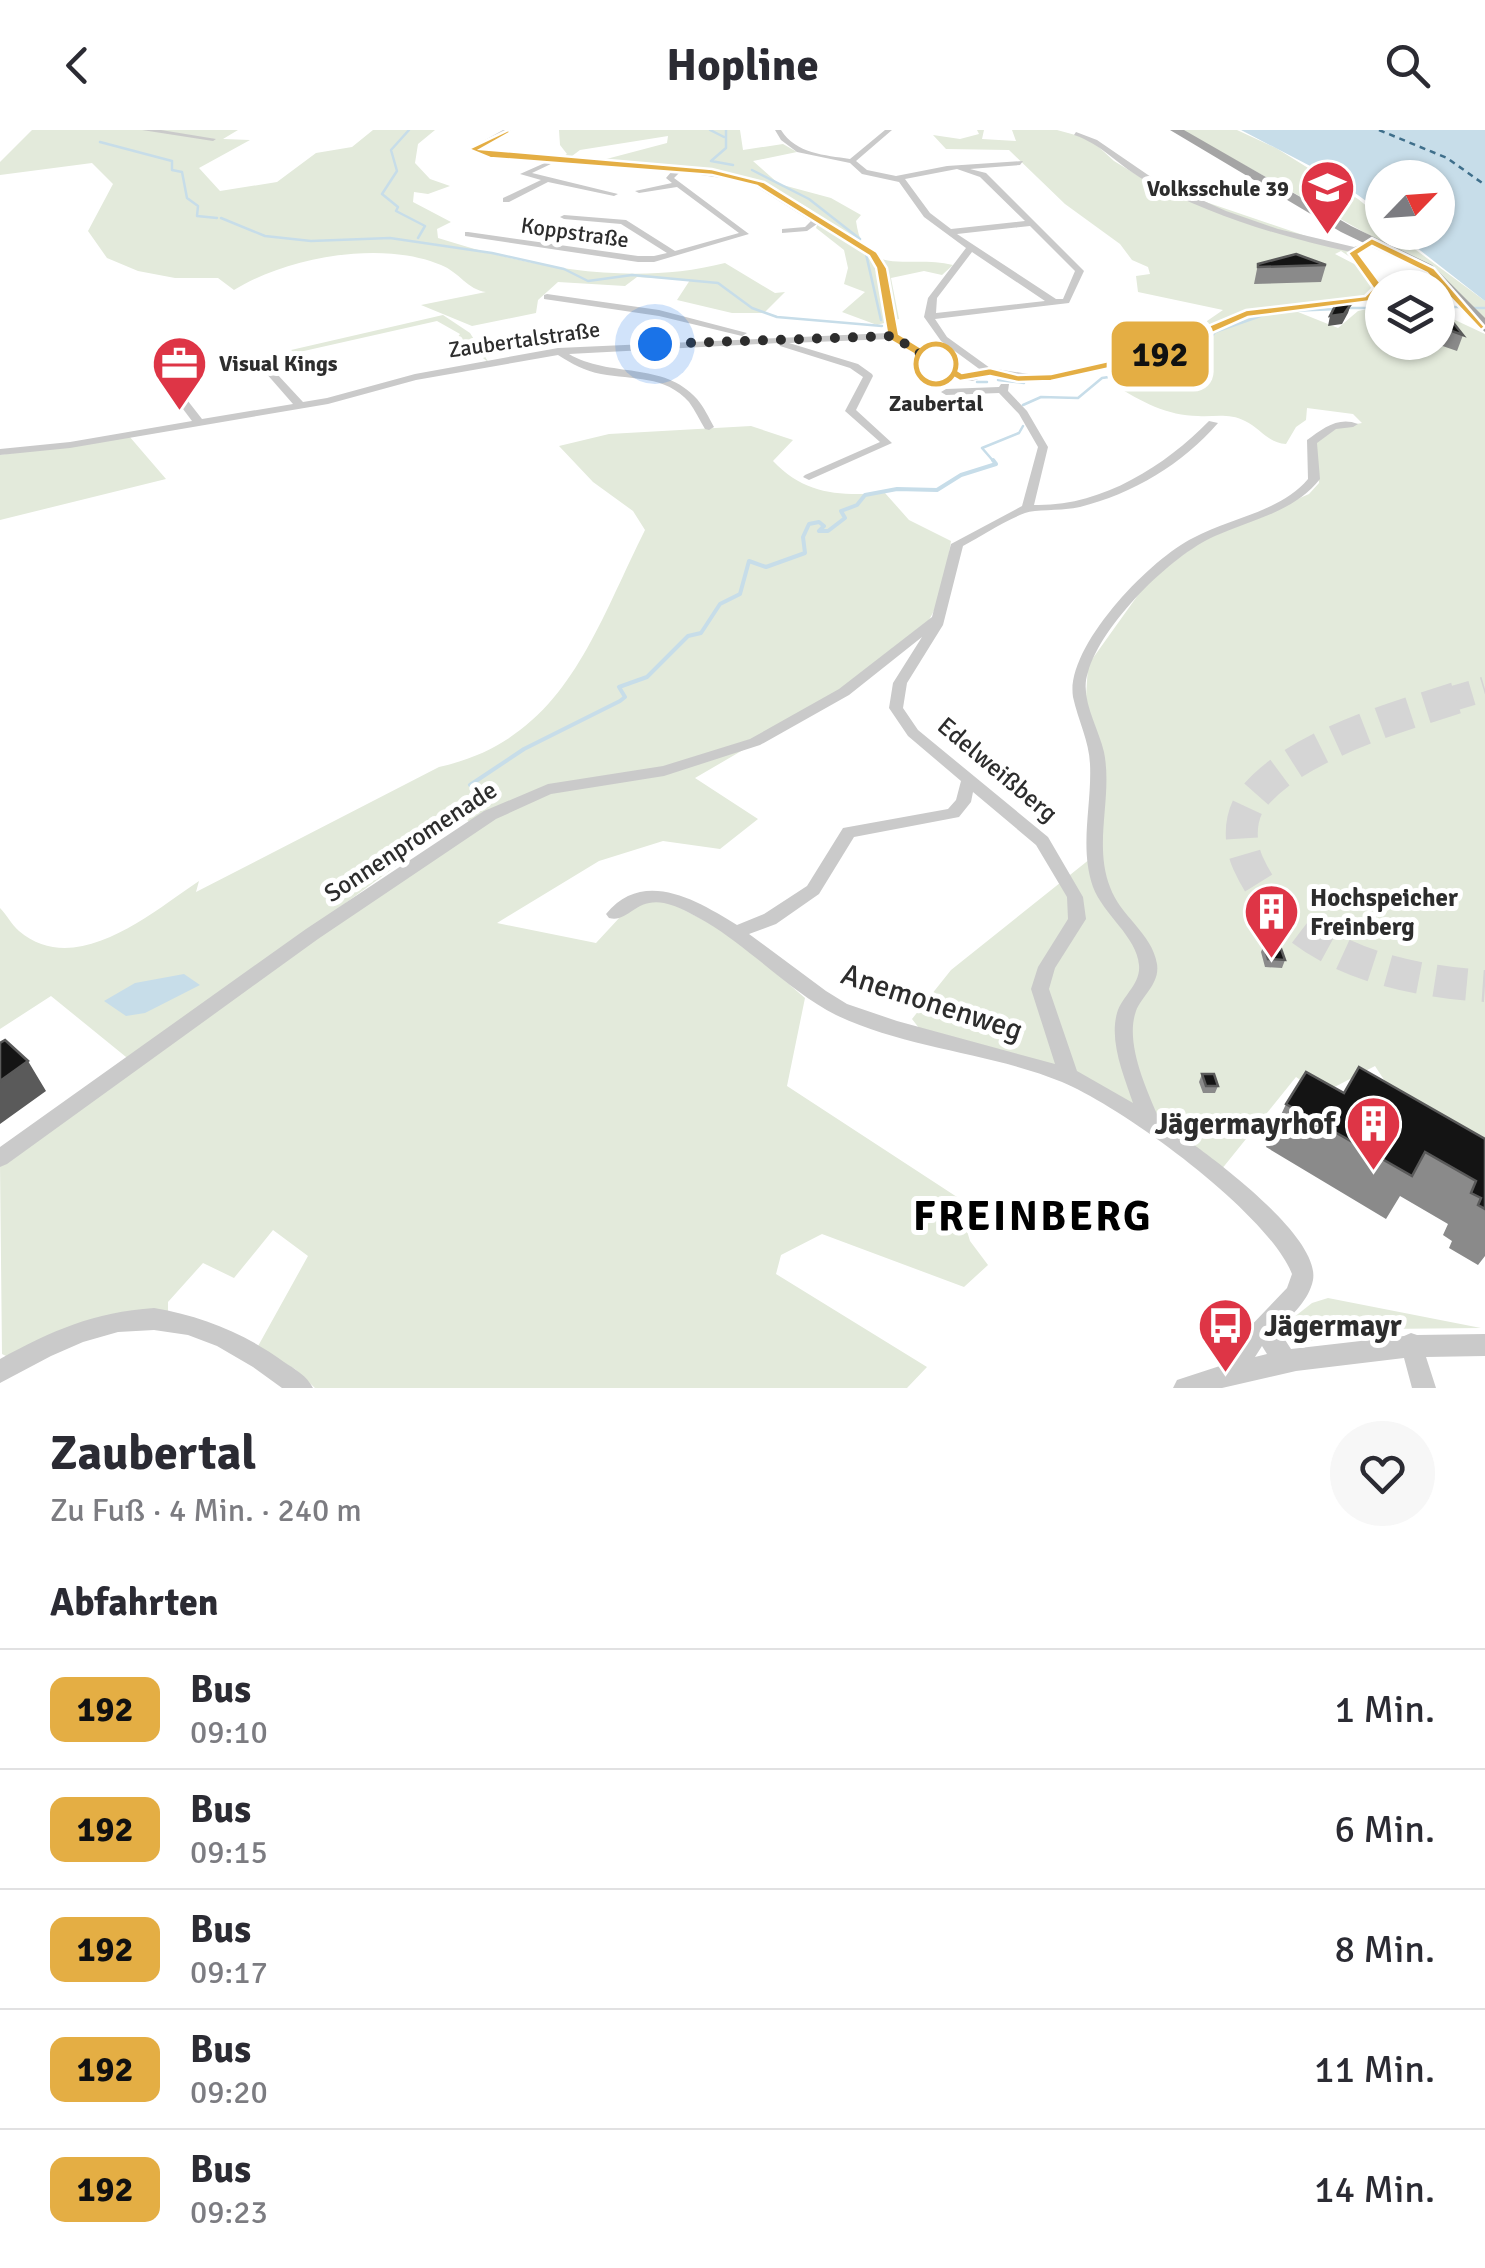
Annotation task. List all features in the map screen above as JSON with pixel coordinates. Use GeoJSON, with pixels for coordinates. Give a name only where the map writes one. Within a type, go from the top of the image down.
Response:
{"type":"FeatureCollection","features":[{"type":"Feature","properties":{"kind":"main road"},"geometry":{"type":"LineString","coordinates":[[1175,130],[1365,238]]}},
{"type":"Feature","properties":{"kind":"main road"},"geometry":{"type":"LineString","coordinates":[[1388,250],[1430,271],[1485,327]]}},
{"type":"Feature","properties":{"kind":"street"},"geometry":{"type":"LineString","coordinates":[[144,130],[214,139]]}},
{"type":"Feature","properties":{"kind":"street"},"geometry":{"type":"LineString","coordinates":[[508,130],[473,149],[486,154],[679,169],[752,180],[878,259],[893,336],[956,376],[978,377],[1004,388],[1044,450],[1027,508]]}},
{"type":"Feature","properties":{"kind":"street"},"geometry":{"type":"LineString","coordinates":[[778,130],[784,141],[798,149],[852,161],[865,172],[898,178],[957,167],[1020,162]]}},
{"type":"Feature","properties":{"kind":"street"},"geometry":{"type":"LineString","coordinates":[[852,161],[889,130]]}},
{"type":"Feature","properties":{"kind":"street"},"geometry":{"type":"LineString","coordinates":[[1076,134],[1092,139],[1148,179],[1222,212],[1355,250],[1365,245]]}},
{"type":"Feature","properties":{"kind":"street"},"geometry":{"type":"LineString","coordinates":[[555,160],[524,174],[614,194]]}},
{"type":"Feature","properties":{"kind":"street"},"geometry":{"type":"LineString","coordinates":[[929,317],[1067,300],[1080,271],[983,175],[957,167]]}},
{"type":"Feature","properties":{"kind":"street"},"geometry":{"type":"LineString","coordinates":[[679,169],[669,176],[680,184]]}},
{"type":"Feature","properties":{"kind":"street"},"geometry":{"type":"LineString","coordinates":[[898,178],[927,215],[1055,303]]}},
{"type":"Feature","properties":{"kind":"street"},"geometry":{"type":"LineString","coordinates":[[506,200],[545,180]]}},
{"type":"Feature","properties":{"kind":"street"},"geometry":{"type":"LineString","coordinates":[[639,191],[680,184]]}},
{"type":"Feature","properties":{"kind":"street","name":"Koppstraße"},"geometry":{"type":"LineString","coordinates":[[468,234],[638,259],[746,232],[680,184]]}},
{"type":"Feature","properties":{"kind":"street"},"geometry":{"type":"LineString","coordinates":[[564,217],[623,222],[673,253]]}},
{"type":"Feature","properties":{"kind":"street"},"geometry":{"type":"LineString","coordinates":[[786,231],[807,229],[818,220]]}},
{"type":"Feature","properties":{"kind":"street"},"geometry":{"type":"LineString","coordinates":[[950,232],[1032,223]]}},
{"type":"Feature","properties":{"kind":"street"},"geometry":{"type":"LineString","coordinates":[[971,248],[932,298],[929,317],[939,335],[990,372],[1018,378],[1049,378]]}},
{"type":"Feature","properties":{"kind":"street"},"geometry":{"type":"LineString","coordinates":[[1355,250],[1355,260],[1366,270]]}},
{"type":"Feature","properties":{"kind":"street"},"geometry":{"type":"LineString","coordinates":[[547,297],[659,313],[764,338],[826,356],[868,376],[849,407],[860,422],[887,442],[808,477]]}},
{"type":"Feature","properties":{"kind":"street"},"geometry":{"type":"LineString","coordinates":[[946,392],[1004,388],[1183,348],[1208,330],[1246,314],[1365,299]]}},
{"type":"Feature","properties":{"kind":"street","name":"Zaubertalstraße"},"geometry":{"type":"LineString","coordinates":[[0,452],[70,445],[198,420],[300,406],[415,377],[558,351],[764,338],[893,336]]}},
{"type":"Feature","properties":{"kind":"street"},"geometry":{"type":"LineString","coordinates":[[558,351],[628,376],[677,383],[694,397],[709,427]]}},
{"type":"Feature","properties":{"kind":"street"},"geometry":{"type":"LineString","coordinates":[[261,362],[300,406]]}},
{"type":"Feature","properties":{"kind":"street"},"geometry":{"type":"LineString","coordinates":[[978,377],[990,372]]}},
{"type":"Feature","properties":{"kind":"street"},"geometry":{"type":"LineString","coordinates":[[605,383],[628,376]]}},
{"type":"Feature","properties":{"kind":"street"},"geometry":{"type":"LineString","coordinates":[[173,389],[198,420]]}},
{"type":"Feature","properties":{"kind":"street","name":"Edelweißberg"},"geometry":{"type":"LineString","coordinates":[[1069,1077],[1040,989],[1047,966],[1076,920],[1077,901],[1042,841],[913,733],[896,708],[900,684],[933,631],[957,544],[1027,508],[1048,508],[1128,488],[1196,442],[1214,423]]}},
{"type":"Feature","properties":{"kind":"street"},"geometry":{"type":"LineString","coordinates":[[1150,1124],[1124,1028],[1127,1010],[1147,980],[1149,966],[1142,947],[1107,900],[1100,882],[1092,826],[1097,757],[1079,691],[1080,672],[1129,599],[1164,562],[1199,538],[1291,500],[1309,487],[1314,474],[1310,442],[1338,424]]}},
{"type":"Feature","properties":{"kind":"street","name":"Sonnenpromenade"},"geometry":{"type":"LineString","coordinates":[[0,1158],[312,934],[490,815],[548,789],[664,771],[755,742],[844,692],[935,620]]}},
{"type":"Feature","properties":{"kind":"street"},"geometry":{"type":"LineString","coordinates":[[738,932],[770,919],[813,890],[849,832],[953,813],[963,802],[969,778]]}},
{"type":"Feature","properties":{"kind":"street","name":"Anemonenweg"},"geometry":{"type":"LineString","coordinates":[[616,914],[633,899],[660,896],[738,932],[810,991],[846,1011],[1069,1077]]}},
{"type":"Feature","properties":{"kind":"street"},"geometry":{"type":"LineString","coordinates":[[1069,1077],[1150,1124],[1256,1209],[1296,1256],[1304,1277],[1301,1286],[1242,1351],[1238,1372]]}},
{"type":"Feature","properties":{"kind":"street"},"geometry":{"type":"LineString","coordinates":[[0,1372],[98,1324],[148,1318],[233,1343],[301,1388]]}},
{"type":"Feature","properties":{"kind":"street"},"geometry":{"type":"LineString","coordinates":[[1268,1321],[1266,1332],[1285,1361]]}},
{"type":"Feature","properties":{"kind":"street"},"geometry":{"type":"LineString","coordinates":[[1411,1344],[1424,1388]]}},
{"type":"Feature","properties":{"kind":"street"},"geometry":{"type":"LineString","coordinates":[[1186,1388],[1285,1361],[1411,1344],[1485,1345]]}},
{"type":"Feature","properties":{"kind":"green space"},"geometry":{"type":"Polygon","coordinates":[[[32,130],[238,130],[223,139],[250,140],[199,168],[220,191],[277,182],[316,153],[352,147],[373,130],[435,130],[418,144],[415,163],[430,179],[450,186],[428,194],[414,192],[413,202],[451,222],[437,229],[438,238],[508,258],[580,270],[653,273],[725,263],[775,293],[785,292],[764,313],[732,313],[677,300],[690,280],[637,277],[625,286],[558,282],[538,300],[536,313],[472,326],[421,305],[486,292],[441,265],[417,258],[364,253],[335,256],[280,269],[234,290],[218,278],[175,278],[138,271],[107,258],[88,231],[113,184],[92,163],[0,175],[0,162],[32,130]]]}},
{"type":"Feature","properties":{"kind":"green space"},"geometry":{"type":"Polygon","coordinates":[[[559,130],[740,130],[743,150],[783,144],[797,152],[753,161],[779,184],[831,198],[861,215],[856,221],[861,239],[878,258],[953,265],[942,275],[924,271],[891,278],[899,319],[877,325],[842,312],[865,292],[844,284],[848,268],[844,250],[816,228],[820,217],[791,198],[728,176],[596,162],[667,143],[668,136],[580,150],[568,159],[591,162],[559,159],[567,154],[560,145],[559,130]]]}},
{"type":"Feature","properties":{"kind":"green space"},"geometry":{"type":"Polygon","coordinates":[[[977,130],[984,130],[982,139],[1016,141],[1012,130],[1057,130],[1090,139],[1114,161],[1150,183],[1350,251],[1350,257],[1341,251],[1335,254],[1360,267],[1365,275],[1365,297],[1293,310],[1338,328],[1365,310],[1365,360],[1455,360],[1455,320],[1485,334],[1485,1185],[1400,1104],[1375,1066],[1321,1094],[1296,1077],[1221,1170],[1131,1104],[919,1028],[912,1019],[951,970],[1100,851],[1086,697],[1088,665],[1148,581],[1200,542],[1309,494],[1319,483],[1316,441],[1338,427],[1362,423],[1353,414],[1307,408],[1306,420],[1296,427],[1286,444],[1239,419],[1176,413],[1116,386],[1177,364],[1215,330],[1206,327],[1207,321],[1223,310],[1138,292],[1136,276],[1150,274],[1148,267],[1132,260],[1120,244],[1065,204],[1009,150],[946,149],[933,135],[960,139],[979,134],[977,130]]]}},
{"type":"Feature","properties":{"kind":"green space"},"geometry":{"type":"Polygon","coordinates":[[[1182,130],[1237,130],[1276,148],[1365,205],[1365,233],[1182,130]]]}},
{"type":"Feature","properties":{"kind":"green space"},"geometry":{"type":"Polygon","coordinates":[[[1396,250],[1416,250],[1443,270],[1431,270],[1396,250]]]}},
{"type":"Feature","properties":{"kind":"green space"},"geometry":{"type":"Polygon","coordinates":[[[1455,279],[1485,301],[1485,320],[1455,289],[1455,279]]]}},
{"type":"Feature","properties":{"kind":"green space"},"geometry":{"type":"Polygon","coordinates":[[[443,315],[470,333],[489,363],[455,341],[460,334],[437,321],[295,353],[291,350],[443,315]]]}},
{"type":"Feature","properties":{"kind":"green space"},"geometry":{"type":"Polygon","coordinates":[[[751,426],[793,440],[773,461],[798,481],[838,493],[885,493],[909,520],[951,541],[942,596],[929,620],[817,707],[695,778],[758,819],[720,849],[663,841],[599,861],[497,923],[596,943],[633,903],[667,901],[732,935],[805,998],[787,1086],[957,1197],[970,1241],[988,1265],[964,1287],[822,1234],[781,1255],[776,1274],[927,1367],[907,1388],[315,1388],[295,1369],[257,1348],[308,1256],[273,1230],[234,1278],[203,1263],[168,1302],[168,1314],[8,1357],[2,1354],[0,1164],[473,826],[465,818],[430,841],[131,1061],[51,996],[0,1029],[0,908],[19,931],[41,944],[64,948],[88,945],[136,924],[199,881],[196,892],[439,767],[482,753],[517,733],[569,677],[590,643],[645,530],[633,511],[593,482],[559,446],[609,434],[751,426]]]}},
{"type":"Feature","properties":{"kind":"green space"},"geometry":{"type":"Polygon","coordinates":[[[129,436],[166,479],[0,520],[0,455],[129,436]]]}},
{"type":"Feature","properties":{"kind":"green space"},"geometry":{"type":"Polygon","coordinates":[[[1328,1298],[1481,1328],[1382,1329],[1296,1343],[1286,1337],[1284,1325],[1312,1303],[1328,1298]]]}},
{"type":"Feature","properties":{"kind":"water"},"geometry":{"type":"Polygon","coordinates":[[[1241,130],[1485,130],[1485,301],[1455,278],[1455,270],[1445,270],[1420,250],[1455,250],[1455,160],[1365,160],[1365,200],[1337,180],[1241,130]]]}},
{"type":"Feature","properties":{"kind":"water"},"geometry":{"type":"Polygon","coordinates":[[[184,974],[200,985],[145,1013],[126,1016],[104,1001],[135,983],[184,974]]]}},
{"type":"Feature","properties":{"kind":"building"},"geometry":{"type":"Polygon","coordinates":[[[1296,254],[1326,265],[1258,267],[1258,264],[1296,254]]]}},
{"type":"Feature","properties":{"kind":"building"},"geometry":{"type":"Polygon","coordinates":[[[1336,304],[1351,304],[1344,314],[1330,316],[1336,304]]]}},
{"type":"Feature","properties":{"kind":"building"},"geometry":{"type":"Polygon","coordinates":[[[1264,945],[1280,946],[1285,960],[1268,959],[1264,945]]]}},
{"type":"Feature","properties":{"kind":"building"},"geometry":{"type":"Polygon","coordinates":[[[5,1040],[28,1061],[0,1081],[0,1043],[5,1040]]]}},
{"type":"Feature","properties":{"kind":"building"},"geometry":{"type":"Polygon","coordinates":[[[1359,1067],[1485,1139],[1485,1209],[1478,1205],[1481,1198],[1471,1193],[1476,1181],[1425,1152],[1412,1176],[1286,1104],[1306,1072],[1344,1093],[1359,1067]]]}},
{"type":"Feature","properties":{"kind":"building"},"geometry":{"type":"Polygon","coordinates":[[[1202,1074],[1214,1074],[1218,1086],[1206,1086],[1202,1074]]]}},
{"type":"Feature","properties":{"kind":"waterway"},"geometry":{"type":"LineString","coordinates":[[409,130],[391,150],[397,171],[382,194],[398,207],[396,211],[425,226],[418,238]]}},
{"type":"Feature","properties":{"kind":"waterway"},"geometry":{"type":"LineString","coordinates":[[710,130],[724,137]]}},
{"type":"Feature","properties":{"kind":"waterway"},"geometry":{"type":"LineString","coordinates":[[726,130],[726,148],[711,161],[733,165]]}},
{"type":"Feature","properties":{"kind":"waterway"},"geometry":{"type":"LineString","coordinates":[[100,142],[172,161],[172,170],[182,172],[187,198],[198,206],[197,216],[217,218]]}},
{"type":"Feature","properties":{"kind":"waterway"},"geometry":{"type":"LineString","coordinates":[[752,170],[809,199],[860,239]]}},
{"type":"Feature","properties":{"kind":"waterway"},"geometry":{"type":"LineString","coordinates":[[221,218],[265,236],[311,241],[390,238],[492,253],[564,269],[588,281],[632,275],[718,283],[752,308],[777,317],[882,326]]}},
{"type":"Feature","properties":{"kind":"waterway"},"geometry":{"type":"LineString","coordinates":[[866,254],[881,320]]}},
{"type":"Feature","properties":{"kind":"waterway"},"geometry":{"type":"LineString","coordinates":[[1455,307],[1463,307]]}},
{"type":"Feature","properties":{"kind":"waterway"},"geometry":{"type":"LineString","coordinates":[[1348,308],[1365,308]]}},
{"type":"Feature","properties":{"kind":"waterway"},"geometry":{"type":"LineString","coordinates":[[1472,308],[1485,308]]}},
{"type":"Feature","properties":{"kind":"waterway"},"geometry":{"type":"LineString","coordinates":[[1288,311],[1339,309]]}},
{"type":"Feature","properties":{"kind":"waterway"},"geometry":{"type":"LineString","coordinates":[[1023,405],[1041,397],[1078,398],[1102,378],[1150,371],[1203,349],[1215,332],[1269,313]]}},
{"type":"Feature","properties":{"kind":"waterway"},"geometry":{"type":"LineString","coordinates":[[998,380],[1024,383]]}},
{"type":"Feature","properties":{"kind":"waterway"},"geometry":{"type":"LineString","coordinates":[[977,382],[987,382]]}},
{"type":"Feature","properties":{"kind":"waterway"},"geometry":{"type":"LineString","coordinates":[[995,463],[982,448],[1019,433],[1023,426]]}},
{"type":"Feature","properties":{"kind":"waterway"},"geometry":{"type":"LineString","coordinates":[[470,785],[524,749],[625,697],[619,687],[647,677],[688,636],[701,633],[720,604],[740,594],[749,561],[766,567],[805,553],[803,537],[809,524],[819,522],[824,526],[819,531],[828,531],[845,518],[841,511],[857,505],[865,495],[897,489],[937,490],[961,475],[996,464],[993,460]]}},
{"type":"Feature","properties":{"kind":"ferry route"},"geometry":{"type":"LineString","coordinates":[[1379,130],[1447,158],[1485,185]]}},
{"type":"Feature","properties":{"kind":"tunnel"},"geometry":{"type":"LineString","coordinates":[[1448,700],[1485,689]]}},
{"type":"Feature","properties":{"kind":"tunnel"},"geometry":{"type":"LineString","coordinates":[[1456,698],[1347,736],[1294,763],[1253,798],[1245,813],[1242,838],[1248,863],[1266,894],[1289,920],[1317,940],[1380,968],[1485,986]]}},
{"type":"Feature","properties":{"kind":"bus line","name":"192"},"geometry":{"type":"LineString","coordinates":[[508,130],[479,142],[473,149],[490,155],[712,172],[760,184],[873,254],[882,268],[893,336],[960,378],[990,372],[1018,378],[1051,378],[1183,348],[1208,330],[1246,314],[1368,299],[1380,289],[1353,253],[1372,242],[1430,271],[1485,327]]}},
{"type":"Feature","properties":{"kind":"place","name":"Volksschule 39"},"geometry":{"type":"Point","coordinates":[1328,237]}},
{"type":"Feature","properties":{"kind":"place","name":"Zaubertal"},"geometry":{"type":"Point","coordinates":[936,364]}},
{"type":"Feature","properties":{"kind":"place","name":"Visual Kings"},"geometry":{"type":"Point","coordinates":[180,412]}},
{"type":"Feature","properties":{"kind":"place","name":"Hochspeicher Freinberg"},"geometry":{"type":"Point","coordinates":[1271,960]}},
{"type":"Feature","properties":{"kind":"place","name":"Jägermayrhof"},"geometry":{"type":"Point","coordinates":[1374,1173]}},
{"type":"Feature","properties":{"kind":"place","name":"Jägermayr"},"geometry":{"type":"Point","coordinates":[1225,1375]}},
{"type":"Feature","properties":{"kind":"district","name":"FREINBERG"},"geometry":{"type":"Point","coordinates":[1033,1215]}},
{"type":"Feature","properties":{"kind":"route"},"geometry":{"type":"LineString","coordinates":[[655,344],[893,336],[936,364]]}}]}
